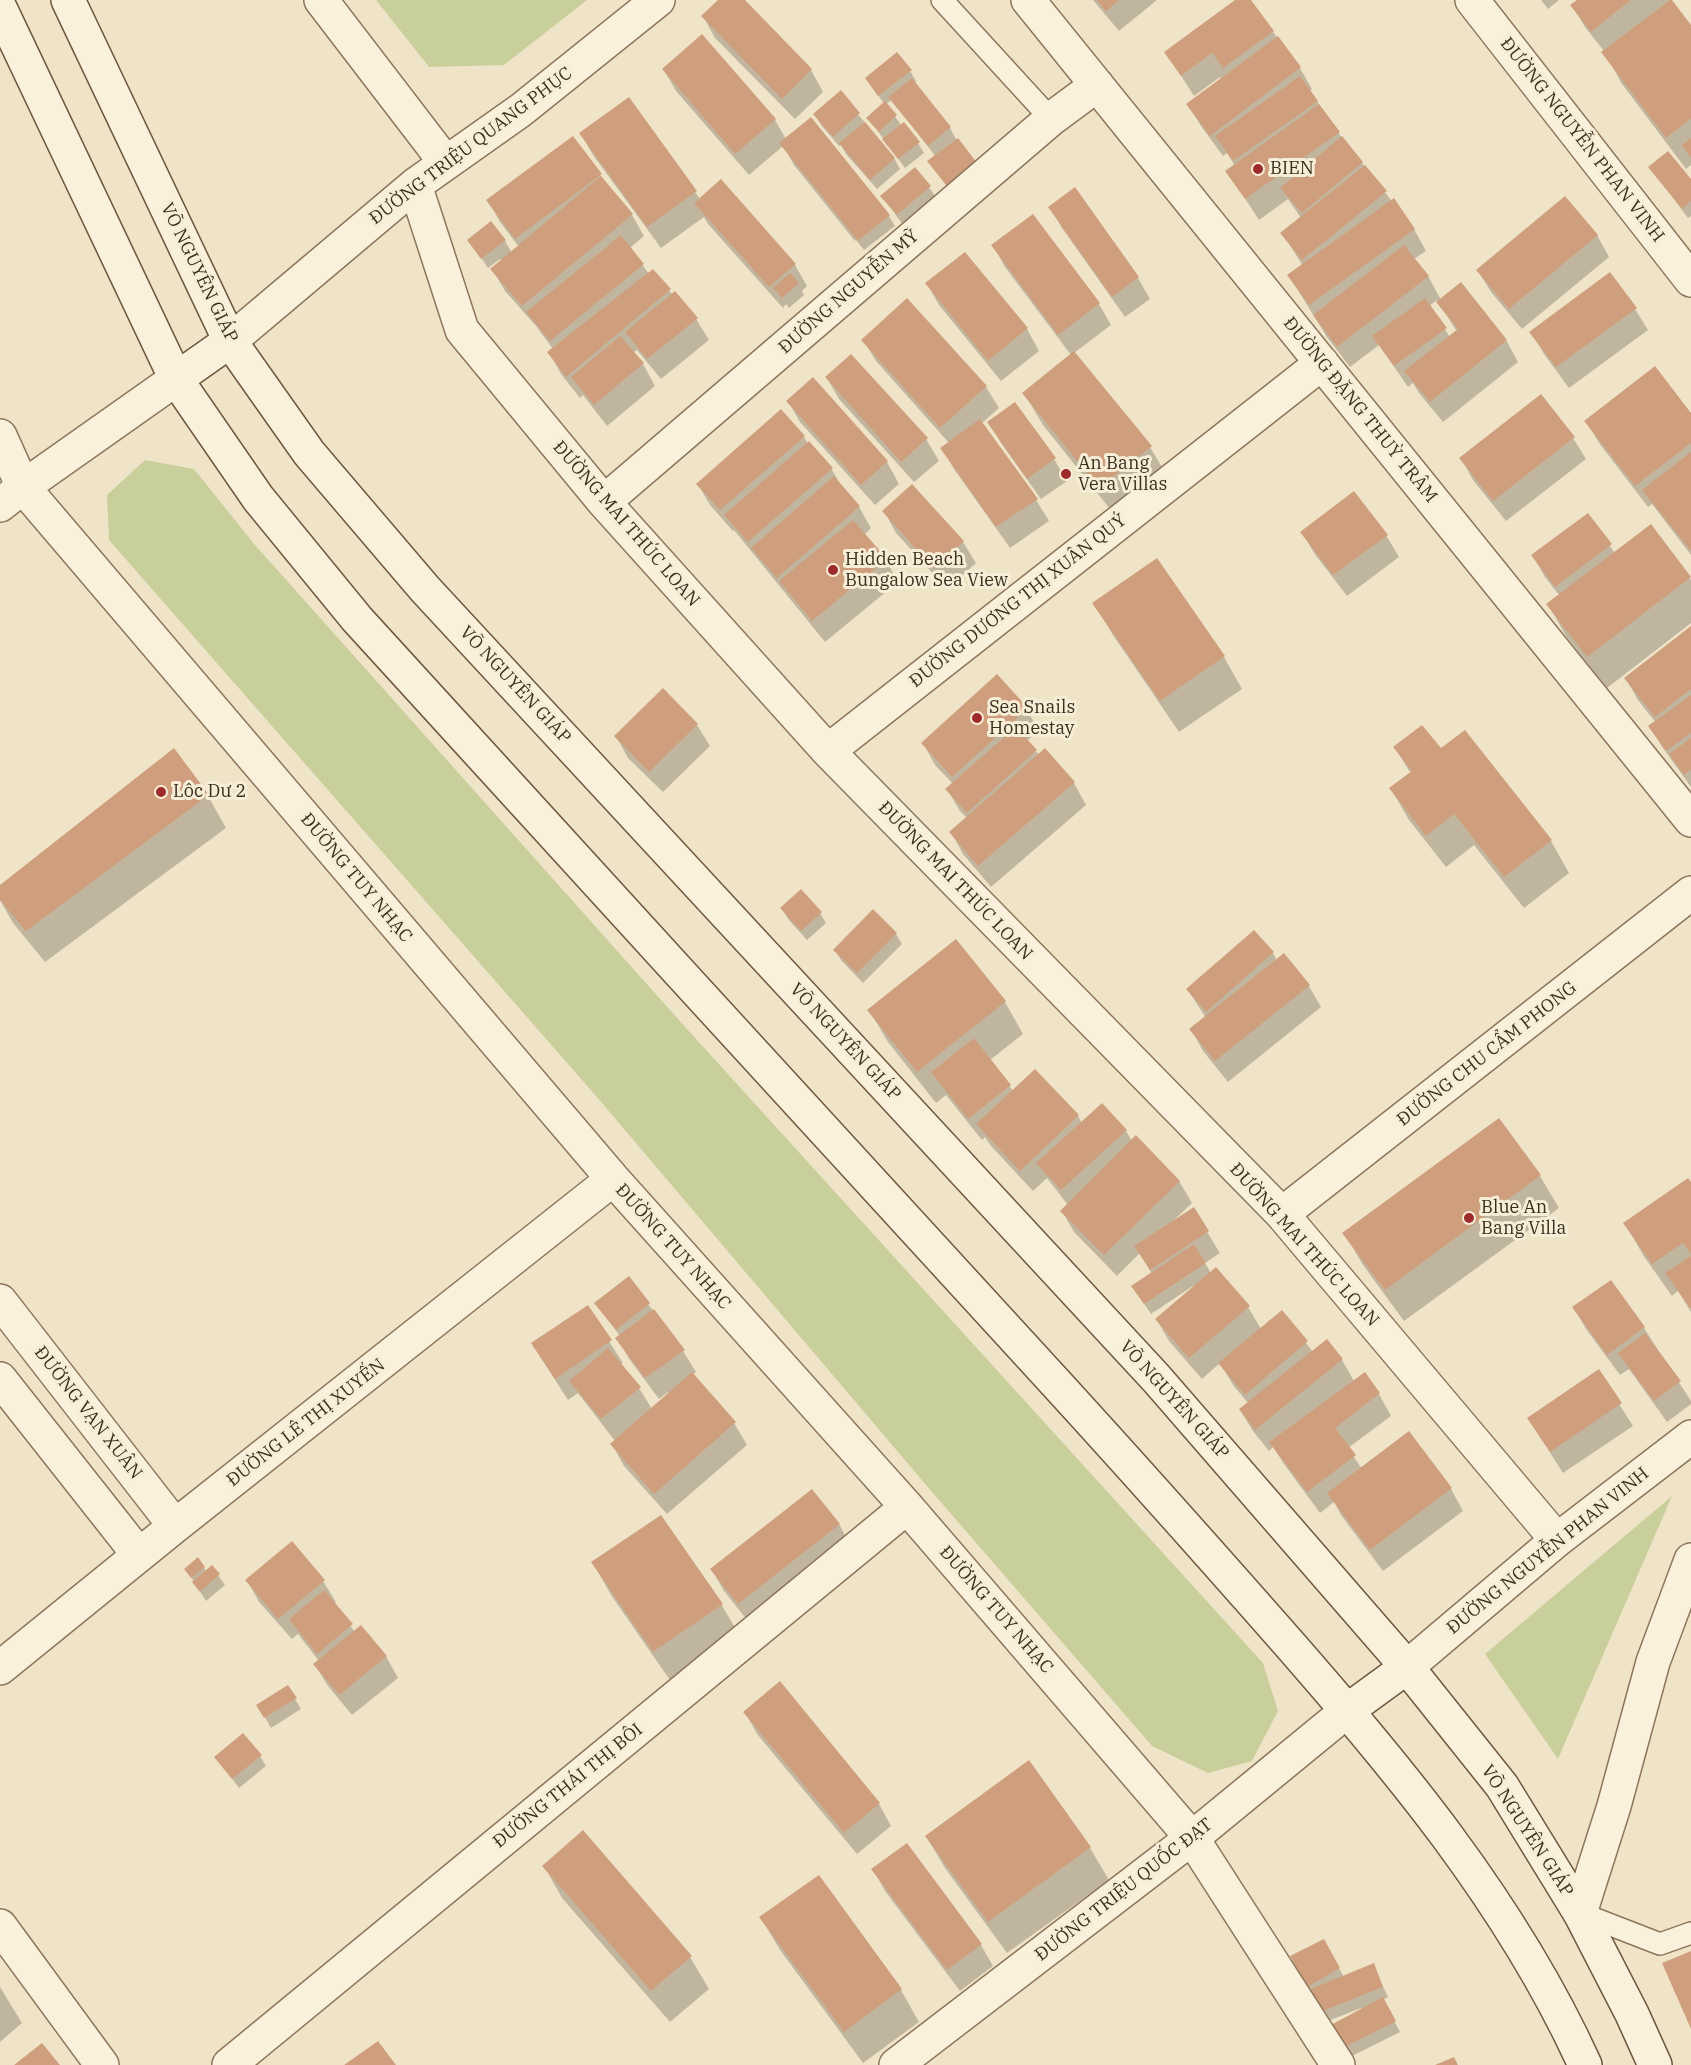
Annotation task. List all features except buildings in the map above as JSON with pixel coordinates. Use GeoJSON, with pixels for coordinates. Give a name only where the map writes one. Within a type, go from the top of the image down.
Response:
{"type":"FeatureCollection","features":[{"type":"Feature","properties":{"kind":"street","name":"VÕ NGUYÊN GIÁP"},"geometry":{"type":"LineString","coordinates":[[68,0],[231,341],[309,453],[425,589],[1156,1378],[1407,1667],[1502,1786],[1580,1914],[1632,2014],[1655,2065]]}},
{"type":"Feature","properties":{"kind":"street"},"geometry":{"type":"LineString","coordinates":[[321,0],[446,163]]}},
{"type":"Feature","properties":{"kind":"street","name":"ĐƯỜNG TRIỆU QUANG PHỤC"},"geometry":{"type":"LineString","coordinates":[[176,379],[231,341],[415,184],[521,110],[658,0]]}},
{"type":"Feature","properties":{"kind":"street","name":"ĐƯỜNG ĐẶNG THUỲ TRÂM"},"geometry":{"type":"LineString","coordinates":[[1028,0],[1691,820]]}},
{"type":"Feature","properties":{"kind":"street","name":"ĐƯỜNG NGUYỄN PHAN VINH"},"geometry":{"type":"LineString","coordinates":[[1472,0],[1691,280]]}},
{"type":"Feature","properties":{"kind":"street"},"geometry":{"type":"LineString","coordinates":[[0,8],[176,379],[258,498],[357,619],[1151,1487],[1348,1710],[1437,1820],[1521,1943],[1574,2040],[1585,2065]]}},
{"type":"Feature","properties":{"kind":"street","name":"ĐƯỜNG NGUYỄN MỸ"},"geometry":{"type":"LineString","coordinates":[[604,502],[1051,119],[1097,85]]}},
{"type":"Feature","properties":{"kind":"street","name":"ĐƯỜNG MAI THÚC LOAN"},"geometry":{"type":"LineString","coordinates":[[415,184],[462,330],[604,502],[828,751],[1282,1214],[1557,1540]]}},
{"type":"Feature","properties":{"kind":"street","name":"ĐƯỜNG DƯƠNG THỊ XUÂN QUÝ"},"geometry":{"type":"LineString","coordinates":[[828,751],[1322,363]]}},
{"type":"Feature","properties":{"kind":"street"},"geometry":{"type":"LineString","coordinates":[[11,496],[176,379]]}},
{"type":"Feature","properties":{"kind":"street","name":"ĐƯỜNG TUY NHẠC"},"geometry":{"type":"LineString","coordinates":[[0,436],[11,496],[613,1179],[907,1507],[1192,1838],[1338,2065]]}},
{"type":"Feature","properties":{"kind":"street","name":"ĐƯỜNG CHU CẨM PHONG"},"geometry":{"type":"LineString","coordinates":[[1282,1214],[1691,893]]}},
{"type":"Feature","properties":{"kind":"street","name":"ĐƯỜNG LÊ THỊ XUYẾN"},"geometry":{"type":"LineString","coordinates":[[0,1668],[175,1526],[613,1179]]}},
{"type":"Feature","properties":{"kind":"street","name":"ĐƯỜNG VẠN XUÂN"},"geometry":{"type":"LineString","coordinates":[[0,1301],[175,1526]]}},
{"type":"Feature","properties":{"kind":"street"},"geometry":{"type":"LineString","coordinates":[[0,1379],[139,1555]]}},
{"type":"Feature","properties":{"kind":"street","name":"ĐƯỜNG NGUYỄN PHAN VINH"},"geometry":{"type":"LineString","coordinates":[[1348,1710],[1407,1667],[1557,1540],[1691,1437]]}},
{"type":"Feature","properties":{"kind":"street","name":"ĐƯỜNG THÁI THỊ BÔI"},"geometry":{"type":"LineString","coordinates":[[229,2065],[907,1507]]}},
{"type":"Feature","properties":{"kind":"street"},"geometry":{"type":"LineString","coordinates":[[1580,1914],[1614,1806],[1653,1662],[1691,1560]]}},
{"type":"Feature","properties":{"kind":"street","name":"ĐƯỜNG TRIỆU QUỐC ĐẠT"},"geometry":{"type":"LineString","coordinates":[[896,2065],[1192,1838],[1348,1710]]}},
{"type":"Feature","properties":{"kind":"street"},"geometry":{"type":"LineString","coordinates":[[0,1926],[102,2065]]}},
{"type":"Feature","properties":{"kind":"lane"},"geometry":{"type":"LineString","coordinates":[[942,0],[1051,119]]}},
{"type":"Feature","properties":{"kind":"lane"},"geometry":{"type":"LineString","coordinates":[[1580,1914],[1660,1944],[1691,1933]]}},
{"type":"Feature","properties":{"kind":"green space"},"geometry":{"type":"Polygon","coordinates":[[[376,0],[587,0],[504,65],[429,67],[376,0]]]}},
{"type":"Feature","properties":{"kind":"green space"},"geometry":{"type":"Polygon","coordinates":[[[145,460],[194,469],[255,545],[687,1029],[1263,1663],[1278,1711],[1252,1761],[1208,1773],[1152,1746],[926,1485],[596,1096],[109,540],[107,495],[145,460]]]}},
{"type":"Feature","properties":{"kind":"green space"},"geometry":{"type":"Polygon","coordinates":[[[1672,1496],[1558,1759],[1485,1654],[1672,1496]]]}},
{"type":"Feature","properties":{"kind":"place","name":"BIEN"},"geometry":{"type":"Point","coordinates":[1258,169]}},
{"type":"Feature","properties":{"kind":"place","name":"An Bang Vera Villas"},"geometry":{"type":"Point","coordinates":[1066,474]}},
{"type":"Feature","properties":{"kind":"place","name":"Hidden Beach Bungalow Sea View"},"geometry":{"type":"Point","coordinates":[833,570]}},
{"type":"Feature","properties":{"kind":"place","name":"Sea Snails Homestay"},"geometry":{"type":"Point","coordinates":[977,718]}},
{"type":"Feature","properties":{"kind":"place","name":"Lôc Dư 2"},"geometry":{"type":"Point","coordinates":[161,792]}},
{"type":"Feature","properties":{"kind":"place","name":"Blue An Bang Villa"},"geometry":{"type":"Point","coordinates":[1469,1218]}}]}
